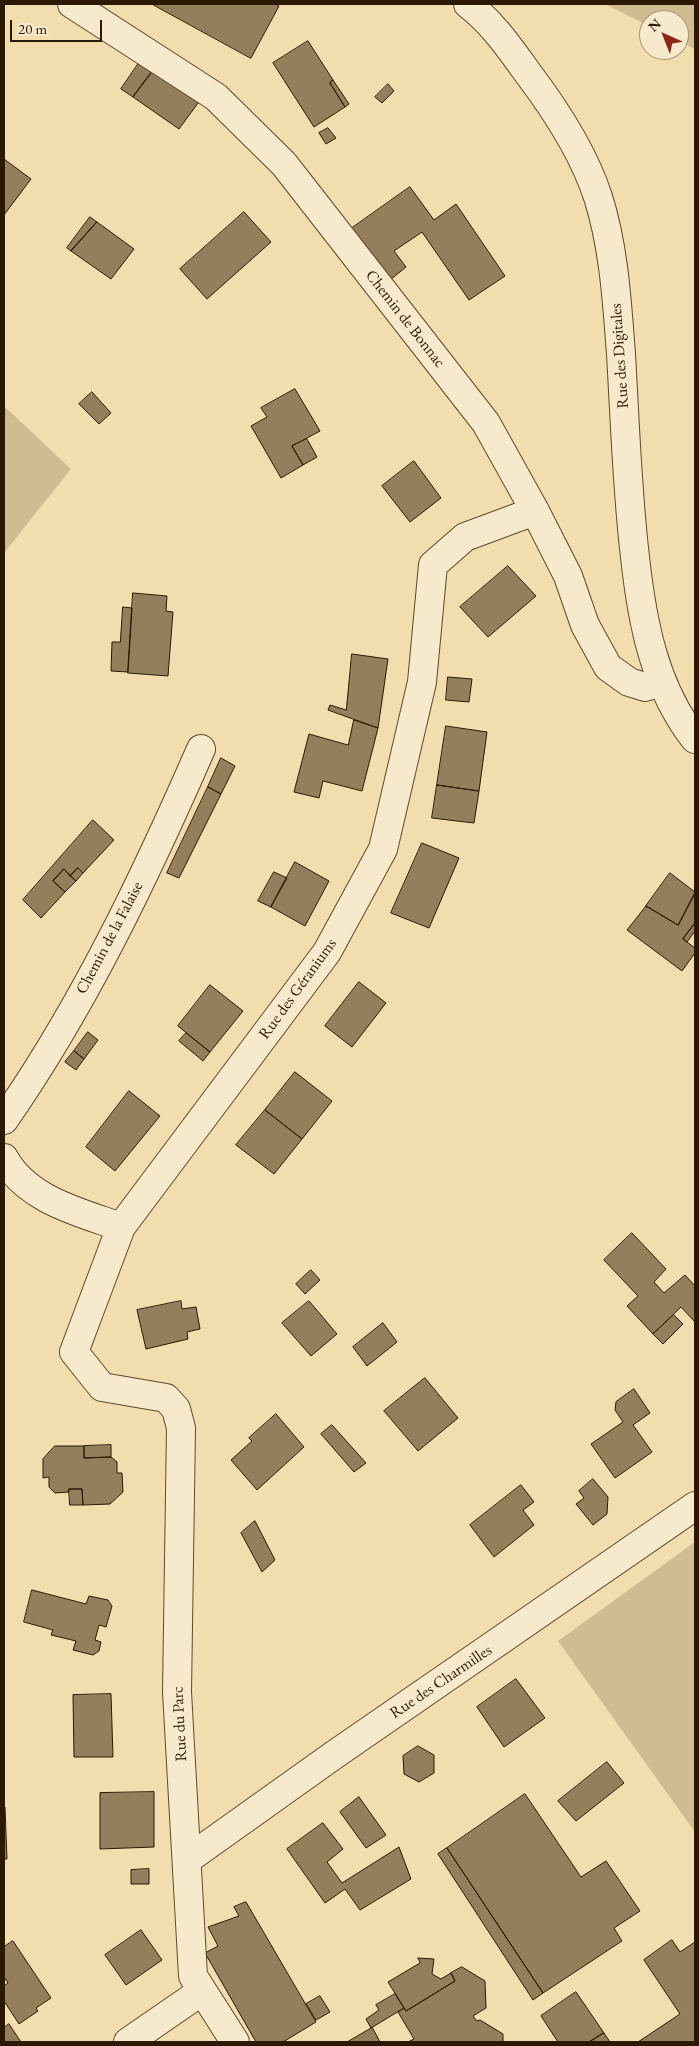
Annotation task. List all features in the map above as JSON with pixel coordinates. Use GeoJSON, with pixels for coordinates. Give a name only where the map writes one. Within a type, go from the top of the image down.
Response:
{"type":"FeatureCollection","features":[{"type":"Feature","properties":{"kind":"street","name":"Chemin de Bonnac"},"geometry":{"type":"LineString","coordinates":[[72,4],[216,97],[284,164],[486,423],[535,511],[568,576],[585,624],[608,666],[629,682],[645,686],[661,682]]}},
{"type":"Feature","properties":{"kind":"street","name":"Rue des Digitales"},"geometry":{"type":"LineString","coordinates":[[468,4],[506,44],[544,94],[573,144],[598,196],[609,246],[618,315],[631,527],[639,590],[648,637],[661,682],[695,739]]}},
{"type":"Feature","properties":{"kind":"street","name":"Rue des Géraniums"},"geometry":{"type":"LineString","coordinates":[[166,1398],[102,1388],[74,1352],[121,1227],[327,952],[383,849],[422,682],[433,565],[465,536],[535,511]]}},
{"type":"Feature","properties":{"kind":"street","name":"Chemin de la Falaise"},"geometry":{"type":"LineString","coordinates":[[4,1120],[42,1065],[150,864],[201,749]]}},
{"type":"Feature","properties":{"kind":"street"},"geometry":{"type":"LineString","coordinates":[[4,1158],[12,1173],[52,1202],[121,1227]]}},
{"type":"Feature","properties":{"kind":"street","name":"Rue du Parc"},"geometry":{"type":"LineString","coordinates":[[166,1398],[176,1408],[181,1428],[177,1692],[188,1859],[193,1976],[235,2042]]}},
{"type":"Feature","properties":{"kind":"street","name":"Rue des Charmilles"},"geometry":{"type":"LineString","coordinates":[[188,1859],[334,1755],[695,1506]]}},
{"type":"Feature","properties":{"kind":"street"},"geometry":{"type":"LineString","coordinates":[[128,2042],[202,1991]]}},
{"type":"Feature","properties":{"kind":"shaded area"},"geometry":{"type":"Polygon","coordinates":[[[605,4],[695,4],[695,49],[689,46],[689,10],[639,10],[639,21],[605,4]]]}},
{"type":"Feature","properties":{"kind":"shaded area"},"geometry":{"type":"Polygon","coordinates":[[[4,406],[71,469],[4,553],[4,406]]]}},
{"type":"Feature","properties":{"kind":"shaded area"},"geometry":{"type":"Polygon","coordinates":[[[695,1542],[695,1832],[558,1641],[695,1542]]]}},
{"type":"Feature","properties":{"kind":"building"},"geometry":{"type":"Polygon","coordinates":[[[152,4],[275,4],[279,6],[251,58],[152,4]]]}},
{"type":"Feature","properties":{"kind":"building"},"geometry":{"type":"Polygon","coordinates":[[[308,41],[333,80],[330,83],[345,107],[314,127],[273,63],[308,41]]]}},
{"type":"Feature","properties":{"kind":"building"},"geometry":{"type":"Polygon","coordinates":[[[141,60],[154,69],[133,97],[121,89],[141,60]]]}},
{"type":"Feature","properties":{"kind":"building"},"geometry":{"type":"Polygon","coordinates":[[[154,69],[201,99],[179,129],[133,97],[154,69]]]}},
{"type":"Feature","properties":{"kind":"building"},"geometry":{"type":"Polygon","coordinates":[[[333,80],[349,104],[345,107],[330,83],[333,80]]]}},
{"type":"Feature","properties":{"kind":"building"},"geometry":{"type":"Polygon","coordinates":[[[388,84],[394,91],[382,103],[375,97],[388,84]]]}},
{"type":"Feature","properties":{"kind":"building"},"geometry":{"type":"Polygon","coordinates":[[[328,128],[336,138],[326,144],[319,133],[328,128]]]}},
{"type":"Feature","properties":{"kind":"building"},"geometry":{"type":"Polygon","coordinates":[[[4,159],[31,179],[4,215],[4,159]]]}},
{"type":"Feature","properties":{"kind":"building"},"geometry":{"type":"Polygon","coordinates":[[[410,187],[434,220],[456,204],[505,276],[469,300],[422,232],[394,251],[406,267],[385,284],[345,233],[410,187]]]}},
{"type":"Feature","properties":{"kind":"building"},"geometry":{"type":"Polygon","coordinates":[[[244,212],[271,242],[207,299],[180,269],[244,212]]]}},
{"type":"Feature","properties":{"kind":"building"},"geometry":{"type":"Polygon","coordinates":[[[90,217],[97,222],[71,251],[67,248],[90,217]]]}},
{"type":"Feature","properties":{"kind":"building"},"geometry":{"type":"Polygon","coordinates":[[[97,222],[134,249],[111,279],[71,251],[97,222]]]}},
{"type":"Feature","properties":{"kind":"building"},"geometry":{"type":"Polygon","coordinates":[[[295,389],[320,431],[292,446],[303,465],[281,478],[251,426],[267,417],[261,408],[295,389]]]}},
{"type":"Feature","properties":{"kind":"building"},"geometry":{"type":"Polygon","coordinates":[[[92,392],[111,413],[99,424],[79,404],[92,392]]]}},
{"type":"Feature","properties":{"kind":"building"},"geometry":{"type":"Polygon","coordinates":[[[307,439],[317,457],[303,465],[292,446],[307,439]]]}},
{"type":"Feature","properties":{"kind":"building"},"geometry":{"type":"Polygon","coordinates":[[[414,461],[441,498],[410,522],[382,486],[414,461]]]}},
{"type":"Feature","properties":{"kind":"building"},"geometry":{"type":"Polygon","coordinates":[[[508,566],[536,596],[488,637],[460,607],[508,566]]]}},
{"type":"Feature","properties":{"kind":"building"},"geometry":{"type":"Polygon","coordinates":[[[133,593],[167,596],[166,611],[173,612],[168,676],[128,673],[133,593]]]}},
{"type":"Feature","properties":{"kind":"building"},"geometry":{"type":"Polygon","coordinates":[[[123,607],[132,608],[128,672],[111,671],[112,642],[120,642],[123,607]]]}},
{"type":"Feature","properties":{"kind":"building"},"geometry":{"type":"Polygon","coordinates":[[[352,654],[388,659],[378,728],[328,710],[330,705],[346,710],[352,654]]]}},
{"type":"Feature","properties":{"kind":"building"},"geometry":{"type":"Polygon","coordinates":[[[448,677],[472,679],[469,702],[446,700],[448,677]]]}},
{"type":"Feature","properties":{"kind":"building"},"geometry":{"type":"Polygon","coordinates":[[[354,720],[378,728],[362,791],[323,781],[319,798],[294,792],[309,734],[348,745],[354,720]]]}},
{"type":"Feature","properties":{"kind":"building"},"geometry":{"type":"Polygon","coordinates":[[[446,726],[487,732],[479,791],[437,785],[446,726]]]}},
{"type":"Feature","properties":{"kind":"building"},"geometry":{"type":"Polygon","coordinates":[[[221,758],[235,766],[221,794],[208,787],[221,758]]]}},
{"type":"Feature","properties":{"kind":"building"},"geometry":{"type":"Polygon","coordinates":[[[437,785],[479,791],[474,823],[432,818],[437,785]]]}},
{"type":"Feature","properties":{"kind":"building"},"geometry":{"type":"Polygon","coordinates":[[[208,787],[221,794],[179,878],[167,873],[208,787]]]}},
{"type":"Feature","properties":{"kind":"building"},"geometry":{"type":"Polygon","coordinates":[[[93,820],[114,840],[83,873],[78,868],[70,876],[64,869],[53,881],[65,892],[41,918],[23,900],[93,820]]]}},
{"type":"Feature","properties":{"kind":"building"},"geometry":{"type":"Polygon","coordinates":[[[422,843],[459,858],[429,928],[391,913],[422,843]]]}},
{"type":"Feature","properties":{"kind":"building"},"geometry":{"type":"Polygon","coordinates":[[[295,862],[329,881],[305,926],[271,907],[295,862]]]}},
{"type":"Feature","properties":{"kind":"building"},"geometry":{"type":"Polygon","coordinates":[[[78,868],[83,873],[76,881],[70,876],[78,868]]]}},
{"type":"Feature","properties":{"kind":"building"},"geometry":{"type":"Polygon","coordinates":[[[64,869],[76,881],[65,892],[53,881],[64,869]]]}},
{"type":"Feature","properties":{"kind":"building"},"geometry":{"type":"Polygon","coordinates":[[[274,872],[287,878],[271,907],[258,901],[274,872]]]}},
{"type":"Feature","properties":{"kind":"building"},"geometry":{"type":"Polygon","coordinates":[[[670,873],[695,892],[678,925],[646,906],[670,873]]]}},
{"type":"Feature","properties":{"kind":"building"},"geometry":{"type":"Polygon","coordinates":[[[695,894],[695,923],[683,939],[695,948],[695,953],[682,971],[627,930],[646,906],[678,925],[695,894]]]}},
{"type":"Feature","properties":{"kind":"building"},"geometry":{"type":"Polygon","coordinates":[[[695,923],[695,931],[687,942],[683,939],[695,923]]]}},
{"type":"Feature","properties":{"kind":"building"},"geometry":{"type":"Polygon","coordinates":[[[359,982],[386,1003],[352,1047],[325,1026],[359,982]]]}},
{"type":"Feature","properties":{"kind":"building"},"geometry":{"type":"Polygon","coordinates":[[[210,985],[243,1011],[210,1052],[178,1026],[210,985]]]}},
{"type":"Feature","properties":{"kind":"building"},"geometry":{"type":"Polygon","coordinates":[[[88,1032],[98,1040],[84,1059],[74,1051],[88,1032]]]}},
{"type":"Feature","properties":{"kind":"building"},"geometry":{"type":"Polygon","coordinates":[[[186,1033],[210,1052],[203,1061],[179,1041],[186,1033]]]}},
{"type":"Feature","properties":{"kind":"building"},"geometry":{"type":"Polygon","coordinates":[[[74,1051],[84,1059],[76,1070],[65,1062],[74,1051]]]}},
{"type":"Feature","properties":{"kind":"building"},"geometry":{"type":"Polygon","coordinates":[[[295,1072],[332,1101],[302,1139],[265,1110],[295,1072]]]}},
{"type":"Feature","properties":{"kind":"building"},"geometry":{"type":"Polygon","coordinates":[[[129,1091],[160,1116],[115,1171],[86,1147],[129,1091]]]}},
{"type":"Feature","properties":{"kind":"building"},"geometry":{"type":"Polygon","coordinates":[[[265,1110],[302,1139],[274,1174],[236,1145],[265,1110]]]}},
{"type":"Feature","properties":{"kind":"building"},"geometry":{"type":"Polygon","coordinates":[[[632,1233],[666,1269],[654,1282],[664,1293],[685,1275],[695,1286],[695,1322],[681,1307],[653,1334],[627,1306],[638,1296],[604,1260],[632,1233]]]}},
{"type":"Feature","properties":{"kind":"building"},"geometry":{"type":"Polygon","coordinates":[[[311,1270],[320,1280],[305,1294],[296,1284],[311,1270]]]}},
{"type":"Feature","properties":{"kind":"building"},"geometry":{"type":"Polygon","coordinates":[[[181,1301],[182,1309],[196,1307],[200,1329],[187,1332],[188,1339],[146,1349],[137,1310],[181,1301]]]}},
{"type":"Feature","properties":{"kind":"building"},"geometry":{"type":"Polygon","coordinates":[[[309,1301],[337,1334],[311,1356],[282,1323],[309,1301]]]}},
{"type":"Feature","properties":{"kind":"building"},"geometry":{"type":"Polygon","coordinates":[[[674,1315],[683,1324],[663,1344],[653,1334],[674,1315]]]}},
{"type":"Feature","properties":{"kind":"building"},"geometry":{"type":"Polygon","coordinates":[[[383,1323],[397,1342],[367,1366],[353,1347],[383,1323]]]}},
{"type":"Feature","properties":{"kind":"building"},"geometry":{"type":"Polygon","coordinates":[[[425,1378],[458,1418],[418,1451],[384,1411],[425,1378]]]}},
{"type":"Feature","properties":{"kind":"building"},"geometry":{"type":"Polygon","coordinates":[[[634,1389],[650,1413],[633,1425],[652,1452],[615,1478],[591,1444],[623,1422],[615,1410],[616,1402],[634,1389]]]}},
{"type":"Feature","properties":{"kind":"building"},"geometry":{"type":"Polygon","coordinates":[[[276,1414],[304,1447],[257,1490],[231,1460],[252,1441],[249,1438],[276,1414]]]}},
{"type":"Feature","properties":{"kind":"building"},"geometry":{"type":"Polygon","coordinates":[[[332,1425],[366,1463],[354,1472],[321,1434],[332,1425]]]}},
{"type":"Feature","properties":{"kind":"building"},"geometry":{"type":"Polygon","coordinates":[[[111,1445],[111,1457],[84,1458],[84,1446],[111,1445]]]}},
{"type":"Feature","properties":{"kind":"building"},"geometry":{"type":"Polygon","coordinates":[[[55,1446],[84,1446],[84,1458],[111,1457],[117,1462],[117,1473],[122,1473],[123,1492],[110,1504],[83,1505],[82,1489],[69,1489],[69,1492],[55,1493],[49,1487],[49,1477],[43,1478],[43,1459],[55,1446]]]}},
{"type":"Feature","properties":{"kind":"building"},"geometry":{"type":"Polygon","coordinates":[[[593,1479],[608,1497],[607,1514],[593,1525],[576,1504],[584,1498],[579,1491],[593,1479]]]}},
{"type":"Feature","properties":{"kind":"building"},"geometry":{"type":"Polygon","coordinates":[[[521,1485],[534,1502],[523,1510],[534,1525],[494,1557],[470,1525],[521,1485]]]}},
{"type":"Feature","properties":{"kind":"building"},"geometry":{"type":"Polygon","coordinates":[[[69,1489],[82,1489],[83,1505],[70,1505],[69,1489]]]}},
{"type":"Feature","properties":{"kind":"building"},"geometry":{"type":"Polygon","coordinates":[[[255,1521],[275,1560],[262,1572],[241,1533],[255,1521]]]}},
{"type":"Feature","properties":{"kind":"building"},"geometry":{"type":"Polygon","coordinates":[[[32,1590],[86,1604],[89,1596],[108,1600],[112,1606],[106,1627],[99,1625],[95,1640],[101,1642],[99,1651],[93,1655],[73,1650],[76,1641],[51,1635],[53,1630],[24,1622],[32,1590]]]}},
{"type":"Feature","properties":{"kind":"building"},"geometry":{"type":"Polygon","coordinates":[[[516,1679],[545,1718],[504,1747],[477,1707],[516,1679]]]}},
{"type":"Feature","properties":{"kind":"building"},"geometry":{"type":"Polygon","coordinates":[[[111,1694],[113,1757],[74,1757],[73,1695],[111,1694]]]}},
{"type":"Feature","properties":{"kind":"building"},"geometry":{"type":"Polygon","coordinates":[[[418,1746],[434,1755],[434,1773],[419,1782],[404,1774],[403,1756],[418,1746]]]}},
{"type":"Feature","properties":{"kind":"building"},"geometry":{"type":"Polygon","coordinates":[[[607,1762],[624,1783],[576,1821],[558,1801],[607,1762]]]}},
{"type":"Feature","properties":{"kind":"building"},"geometry":{"type":"Polygon","coordinates":[[[154,1792],[154,1847],[100,1849],[100,1793],[154,1792]]]}},
{"type":"Feature","properties":{"kind":"building"},"geometry":{"type":"Polygon","coordinates":[[[525,1794],[581,1877],[606,1861],[640,1911],[614,1928],[622,1941],[543,1993],[447,1848],[525,1794]]]}},
{"type":"Feature","properties":{"kind":"building"},"geometry":{"type":"Polygon","coordinates":[[[359,1797],[386,1835],[366,1848],[340,1812],[359,1797]]]}},
{"type":"Feature","properties":{"kind":"building"},"geometry":{"type":"Polygon","coordinates":[[[5,1807],[7,1859],[4,1859],[5,1807]]]}},
{"type":"Feature","properties":{"kind":"building"},"geometry":{"type":"Polygon","coordinates":[[[323,1823],[343,1849],[327,1862],[342,1883],[399,1847],[411,1879],[360,1910],[345,1889],[325,1903],[287,1849],[323,1823]]]}},
{"type":"Feature","properties":{"kind":"building"},"geometry":{"type":"Polygon","coordinates":[[[447,1848],[543,1993],[533,2000],[438,1854],[447,1848]]]}},
{"type":"Feature","properties":{"kind":"building"},"geometry":{"type":"Polygon","coordinates":[[[149,1869],[149,1884],[131,1884],[131,1870],[149,1869]]]}},
{"type":"Feature","properties":{"kind":"building"},"geometry":{"type":"Polygon","coordinates":[[[246,1902],[316,2022],[283,2042],[256,2042],[205,1953],[218,1946],[208,1927],[239,1916],[234,1907],[246,1902]]]}},
{"type":"Feature","properties":{"kind":"building"},"geometry":{"type":"Polygon","coordinates":[[[141,1930],[162,1960],[126,1985],[105,1955],[141,1930]]]}},
{"type":"Feature","properties":{"kind":"building"},"geometry":{"type":"Polygon","coordinates":[[[672,1940],[680,1952],[695,1942],[695,2042],[638,2042],[680,2014],[644,1960],[672,1940]]]}},
{"type":"Feature","properties":{"kind":"building"},"geometry":{"type":"Polygon","coordinates":[[[13,1941],[51,1998],[36,2008],[38,2011],[19,2024],[4,2001],[4,1986],[8,1983],[4,1977],[4,1947],[13,1941]]]}},
{"type":"Feature","properties":{"kind":"building"},"geometry":{"type":"Polygon","coordinates":[[[418,1958],[434,1959],[432,1974],[441,1979],[451,1973],[455,1981],[406,2011],[388,1982],[420,1963],[418,1958]]]}},
{"type":"Feature","properties":{"kind":"building"},"geometry":{"type":"Polygon","coordinates":[[[462,1967],[485,1981],[486,2008],[473,2016],[477,2021],[480,2020],[503,2034],[503,2042],[408,2042],[414,2039],[398,2012],[404,2008],[406,2011],[455,1981],[451,1973],[462,1967]]]}},
{"type":"Feature","properties":{"kind":"building"},"geometry":{"type":"Polygon","coordinates":[[[576,1992],[604,2033],[589,2042],[558,2042],[541,2016],[576,1992]]]}},
{"type":"Feature","properties":{"kind":"building"},"geometry":{"type":"Polygon","coordinates":[[[395,1994],[404,2008],[371,2028],[366,2019],[379,2010],[376,2005],[395,1994]]]}},
{"type":"Feature","properties":{"kind":"building"},"geometry":{"type":"Polygon","coordinates":[[[320,1996],[330,2012],[316,2020],[306,2004],[320,1996]]]}},
{"type":"Feature","properties":{"kind":"building"},"geometry":{"type":"Polygon","coordinates":[[[9,2024],[21,2042],[4,2042],[4,2028],[9,2024]]]}},
{"type":"Feature","properties":{"kind":"building"},"geometry":{"type":"Polygon","coordinates":[[[371,2028],[380,2042],[347,2042],[371,2028]]]}},
{"type":"Feature","properties":{"kind":"building"},"geometry":{"type":"Polygon","coordinates":[[[604,2033],[610,2042],[589,2042],[604,2033]]]}}]}
